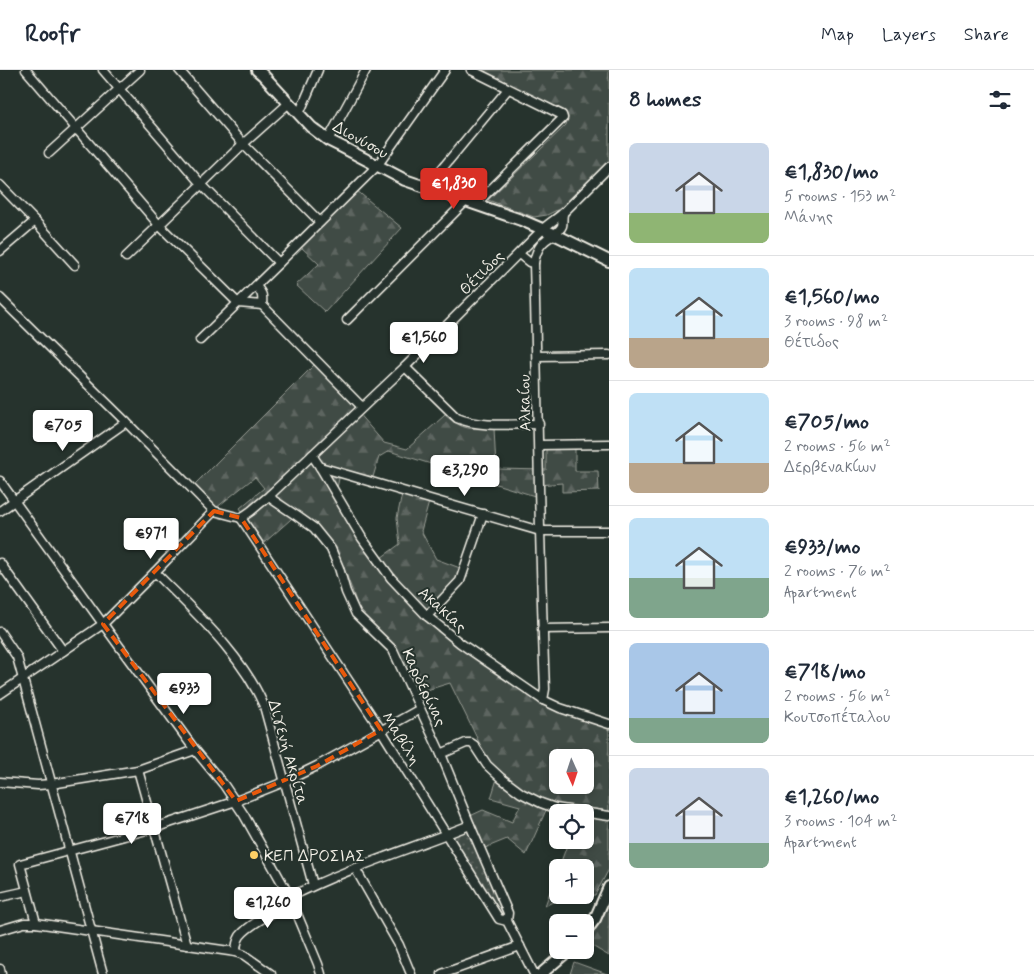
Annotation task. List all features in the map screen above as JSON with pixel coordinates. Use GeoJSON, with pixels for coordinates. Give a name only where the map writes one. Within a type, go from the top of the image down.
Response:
{"type":"FeatureCollection","features":[{"type":"Feature","properties":{"kind":"main road","name":"Διονύσου"},"geometry":{"type":"LineString","coordinates":[[257,70],[312,127],[328,140],[405,180],[543,229],[609,260]]}},
{"type":"Feature","properties":{"kind":"main road"},"geometry":{"type":"LineString","coordinates":[[594,918],[609,887]]}},
{"type":"Feature","properties":{"kind":"main road"},"geometry":{"type":"LineString","coordinates":[[541,974],[558,959]]}},
{"type":"Feature","properties":{"kind":"street"},"geometry":{"type":"LineString","coordinates":[[104,70],[201,184],[279,263]]}},
{"type":"Feature","properties":{"kind":"street"},"geometry":{"type":"LineString","coordinates":[[49,153],[140,70]]}},
{"type":"Feature","properties":{"kind":"street"},"geometry":{"type":"LineString","coordinates":[[179,70],[243,144],[320,222]]}},
{"type":"Feature","properties":{"kind":"street"},"geometry":{"type":"LineString","coordinates":[[299,114],[318,70]]}},
{"type":"Feature","properties":{"kind":"street"},"geometry":{"type":"LineString","coordinates":[[328,140],[366,70]]}},
{"type":"Feature","properties":{"kind":"street"},"geometry":{"type":"LineString","coordinates":[[200,340],[377,166],[445,70]]}},
{"type":"Feature","properties":{"kind":"street"},"geometry":{"type":"LineString","coordinates":[[347,320],[563,118],[562,115],[471,70]]}},
{"type":"Feature","properties":{"kind":"street"},"geometry":{"type":"LineString","coordinates":[[28,71],[159,225],[238,303],[262,305],[362,407]]}},
{"type":"Feature","properties":{"kind":"street"},"geometry":{"type":"LineString","coordinates":[[426,188],[508,89]]}},
{"type":"Feature","properties":{"kind":"street"},"geometry":{"type":"LineString","coordinates":[[126,257],[243,144],[289,103]]}},
{"type":"Feature","properties":{"kind":"street","name":"Θέτιδος"},"geometry":{"type":"LineString","coordinates":[[312,455],[405,367],[543,229],[563,214],[609,168]]}},
{"type":"Feature","properties":{"kind":"street"},"geometry":{"type":"LineString","coordinates":[[0,185],[75,265]]}},
{"type":"Feature","properties":{"kind":"street","name":"Θέτιδος"},"geometry":{"type":"LineString","coordinates":[[554,234],[560,230],[563,214]]}},
{"type":"Feature","properties":{"kind":"street"},"geometry":{"type":"LineString","coordinates":[[0,251],[34,221]]}},
{"type":"Feature","properties":{"kind":"street","name":"Αλκαίου"},"geometry":{"type":"LineString","coordinates":[[543,700],[545,690],[534,263],[538,248],[554,234]]}},
{"type":"Feature","properties":{"kind":"street"},"geometry":{"type":"LineString","coordinates":[[519,254],[529,262],[534,263]]}},
{"type":"Feature","properties":{"kind":"street"},"geometry":{"type":"LineString","coordinates":[[256,286],[262,293],[262,305]]}},
{"type":"Feature","properties":{"kind":"street"},"geometry":{"type":"LineString","coordinates":[[0,298],[214,511],[241,518],[270,495],[312,455]]}},
{"type":"Feature","properties":{"kind":"street"},"geometry":{"type":"LineString","coordinates":[[537,356],[609,355]]}},
{"type":"Feature","properties":{"kind":"street"},"geometry":{"type":"LineString","coordinates":[[405,367],[457,418],[478,424],[538,424]]}},
{"type":"Feature","properties":{"kind":"street"},"geometry":{"type":"LineString","coordinates":[[0,510],[126,422]]}},
{"type":"Feature","properties":{"kind":"street"},"geometry":{"type":"LineString","coordinates":[[539,445],[609,444]]}},
{"type":"Feature","properties":{"kind":"street","name":"Ακακίας"},"geometry":{"type":"LineString","coordinates":[[312,455],[362,538],[379,562],[391,578],[427,616],[460,643],[543,700],[560,708],[609,724]]}},
{"type":"Feature","properties":{"kind":"street"},"geometry":{"type":"LineString","coordinates":[[320,467],[540,531],[609,531]]}},
{"type":"Feature","properties":{"kind":"street"},"geometry":{"type":"LineString","coordinates":[[0,481],[102,624],[195,750],[236,801],[291,900],[322,974]]}},
{"type":"Feature","properties":{"kind":"street","name":"Καρδερίνας"},"geometry":{"type":"LineString","coordinates":[[270,495],[273,500],[314,528],[331,548],[346,592],[356,614],[393,650],[441,754],[508,913],[507,921]]}},
{"type":"Feature","properties":{"kind":"street"},"geometry":{"type":"LineString","coordinates":[[0,694],[102,624],[214,511]]}},
{"type":"Feature","properties":{"kind":"street"},"geometry":{"type":"LineString","coordinates":[[427,616],[460,582],[483,514]]}},
{"type":"Feature","properties":{"kind":"street","name":"Μαβίλη"},"geometry":{"type":"LineString","coordinates":[[241,518],[381,730],[499,919],[507,921],[534,974]]}},
{"type":"Feature","properties":{"kind":"street"},"geometry":{"type":"LineString","coordinates":[[0,563],[63,651]]}},
{"type":"Feature","properties":{"kind":"street","name":"Διγενή Ακρίτα"},"geometry":{"type":"LineString","coordinates":[[155,572],[219,639],[238,662],[264,706],[313,885]]}},
{"type":"Feature","properties":{"kind":"street"},"geometry":{"type":"LineString","coordinates":[[542,629],[609,628]]}},
{"type":"Feature","properties":{"kind":"street"},"geometry":{"type":"LineString","coordinates":[[0,632],[17,657],[103,974]]}},
{"type":"Feature","properties":{"kind":"street"},"geometry":{"type":"LineString","coordinates":[[36,923],[20,864],[154,828],[236,801],[284,782],[317,766],[420,709]]}},
{"type":"Feature","properties":{"kind":"street"},"geometry":{"type":"LineString","coordinates":[[441,754],[466,743],[471,743],[487,765],[520,793],[555,808],[609,816]]}},
{"type":"Feature","properties":{"kind":"street"},"geometry":{"type":"LineString","coordinates":[[0,782],[38,785],[51,784],[138,770],[195,750]]}},
{"type":"Feature","properties":{"kind":"street"},"geometry":{"type":"LineString","coordinates":[[138,770],[187,944]]}},
{"type":"Feature","properties":{"kind":"street"},"geometry":{"type":"LineString","coordinates":[[236,952],[236,944],[245,932],[313,885],[470,825]]}},
{"type":"Feature","properties":{"kind":"street"},"geometry":{"type":"LineString","coordinates":[[355,868],[399,945],[411,974]]}},
{"type":"Feature","properties":{"kind":"street"},"geometry":{"type":"LineString","coordinates":[[0,898],[27,891]]}},
{"type":"Feature","properties":{"kind":"street"},"geometry":{"type":"LineString","coordinates":[[0,930],[24,923],[36,923],[187,944],[236,952],[244,955],[271,974]]}},
{"type":"Feature","properties":{"kind":"street"},"geometry":{"type":"LineString","coordinates":[[442,974],[520,946]]}},
{"type":"Feature","properties":{"kind":"street"},"geometry":{"type":"LineString","coordinates":[[0,969],[2,974]]}},
{"type":"Feature","properties":{"kind":"highlighted area"},"geometry":{"type":"Polygon","coordinates":[[[214,511],[241,518],[381,730],[317,766],[236,801],[103,624],[214,511]]]}},
{"type":"Feature","properties":{"kind":"green space"},"geometry":{"type":"Polygon","coordinates":[[[478,70],[609,70],[609,162],[561,208],[547,215],[534,217],[488,200],[566,125],[568,117],[565,111],[478,70]]]}},
{"type":"Feature","properties":{"kind":"green space"},"geometry":{"type":"Polygon","coordinates":[[[356,190],[402,228],[325,312],[296,285],[319,264],[301,247],[356,190]]]}},
{"type":"Feature","properties":{"kind":"green space"},"geometry":{"type":"Polygon","coordinates":[[[315,364],[359,407],[356,411],[384,443],[407,449],[445,415],[457,424],[468,428],[494,428],[496,469],[546,470],[546,449],[575,447],[575,471],[598,471],[599,491],[562,492],[562,483],[539,485],[538,497],[389,451],[379,457],[373,477],[341,469],[337,488],[329,492],[374,563],[400,544],[397,518],[402,494],[429,502],[421,531],[436,559],[460,568],[454,590],[427,608],[422,614],[458,646],[546,705],[609,728],[609,869],[595,895],[594,859],[562,859],[566,849],[594,849],[594,804],[549,804],[549,809],[547,808],[526,855],[507,839],[485,848],[470,816],[483,810],[512,822],[520,806],[491,798],[497,779],[450,683],[417,693],[396,649],[368,621],[358,607],[346,573],[334,549],[318,528],[299,512],[264,543],[240,508],[264,488],[255,477],[216,508],[194,485],[315,364]]]}},
{"type":"Feature","properties":{"kind":"green space"},"geometry":{"type":"Polygon","coordinates":[[[468,829],[505,915],[502,917],[452,836],[468,829]]]}},
{"type":"Feature","properties":{"kind":"green space"},"geometry":{"type":"Polygon","coordinates":[[[549,895],[549,904],[545,906],[549,895]]]}},
{"type":"Feature","properties":{"kind":"green space"},"geometry":{"type":"Polygon","coordinates":[[[609,903],[609,956],[594,947],[594,932],[609,903]]]}},
{"type":"Feature","properties":{"kind":"green space"},"geometry":{"type":"Polygon","coordinates":[[[574,962],[607,974],[570,974],[574,962]]]}},
{"type":"Feature","properties":{"kind":"place","name":"ΚΕΠ ΔΡΟΣΙΑΣ"},"geometry":{"type":"Point","coordinates":[254,855]}}]}
